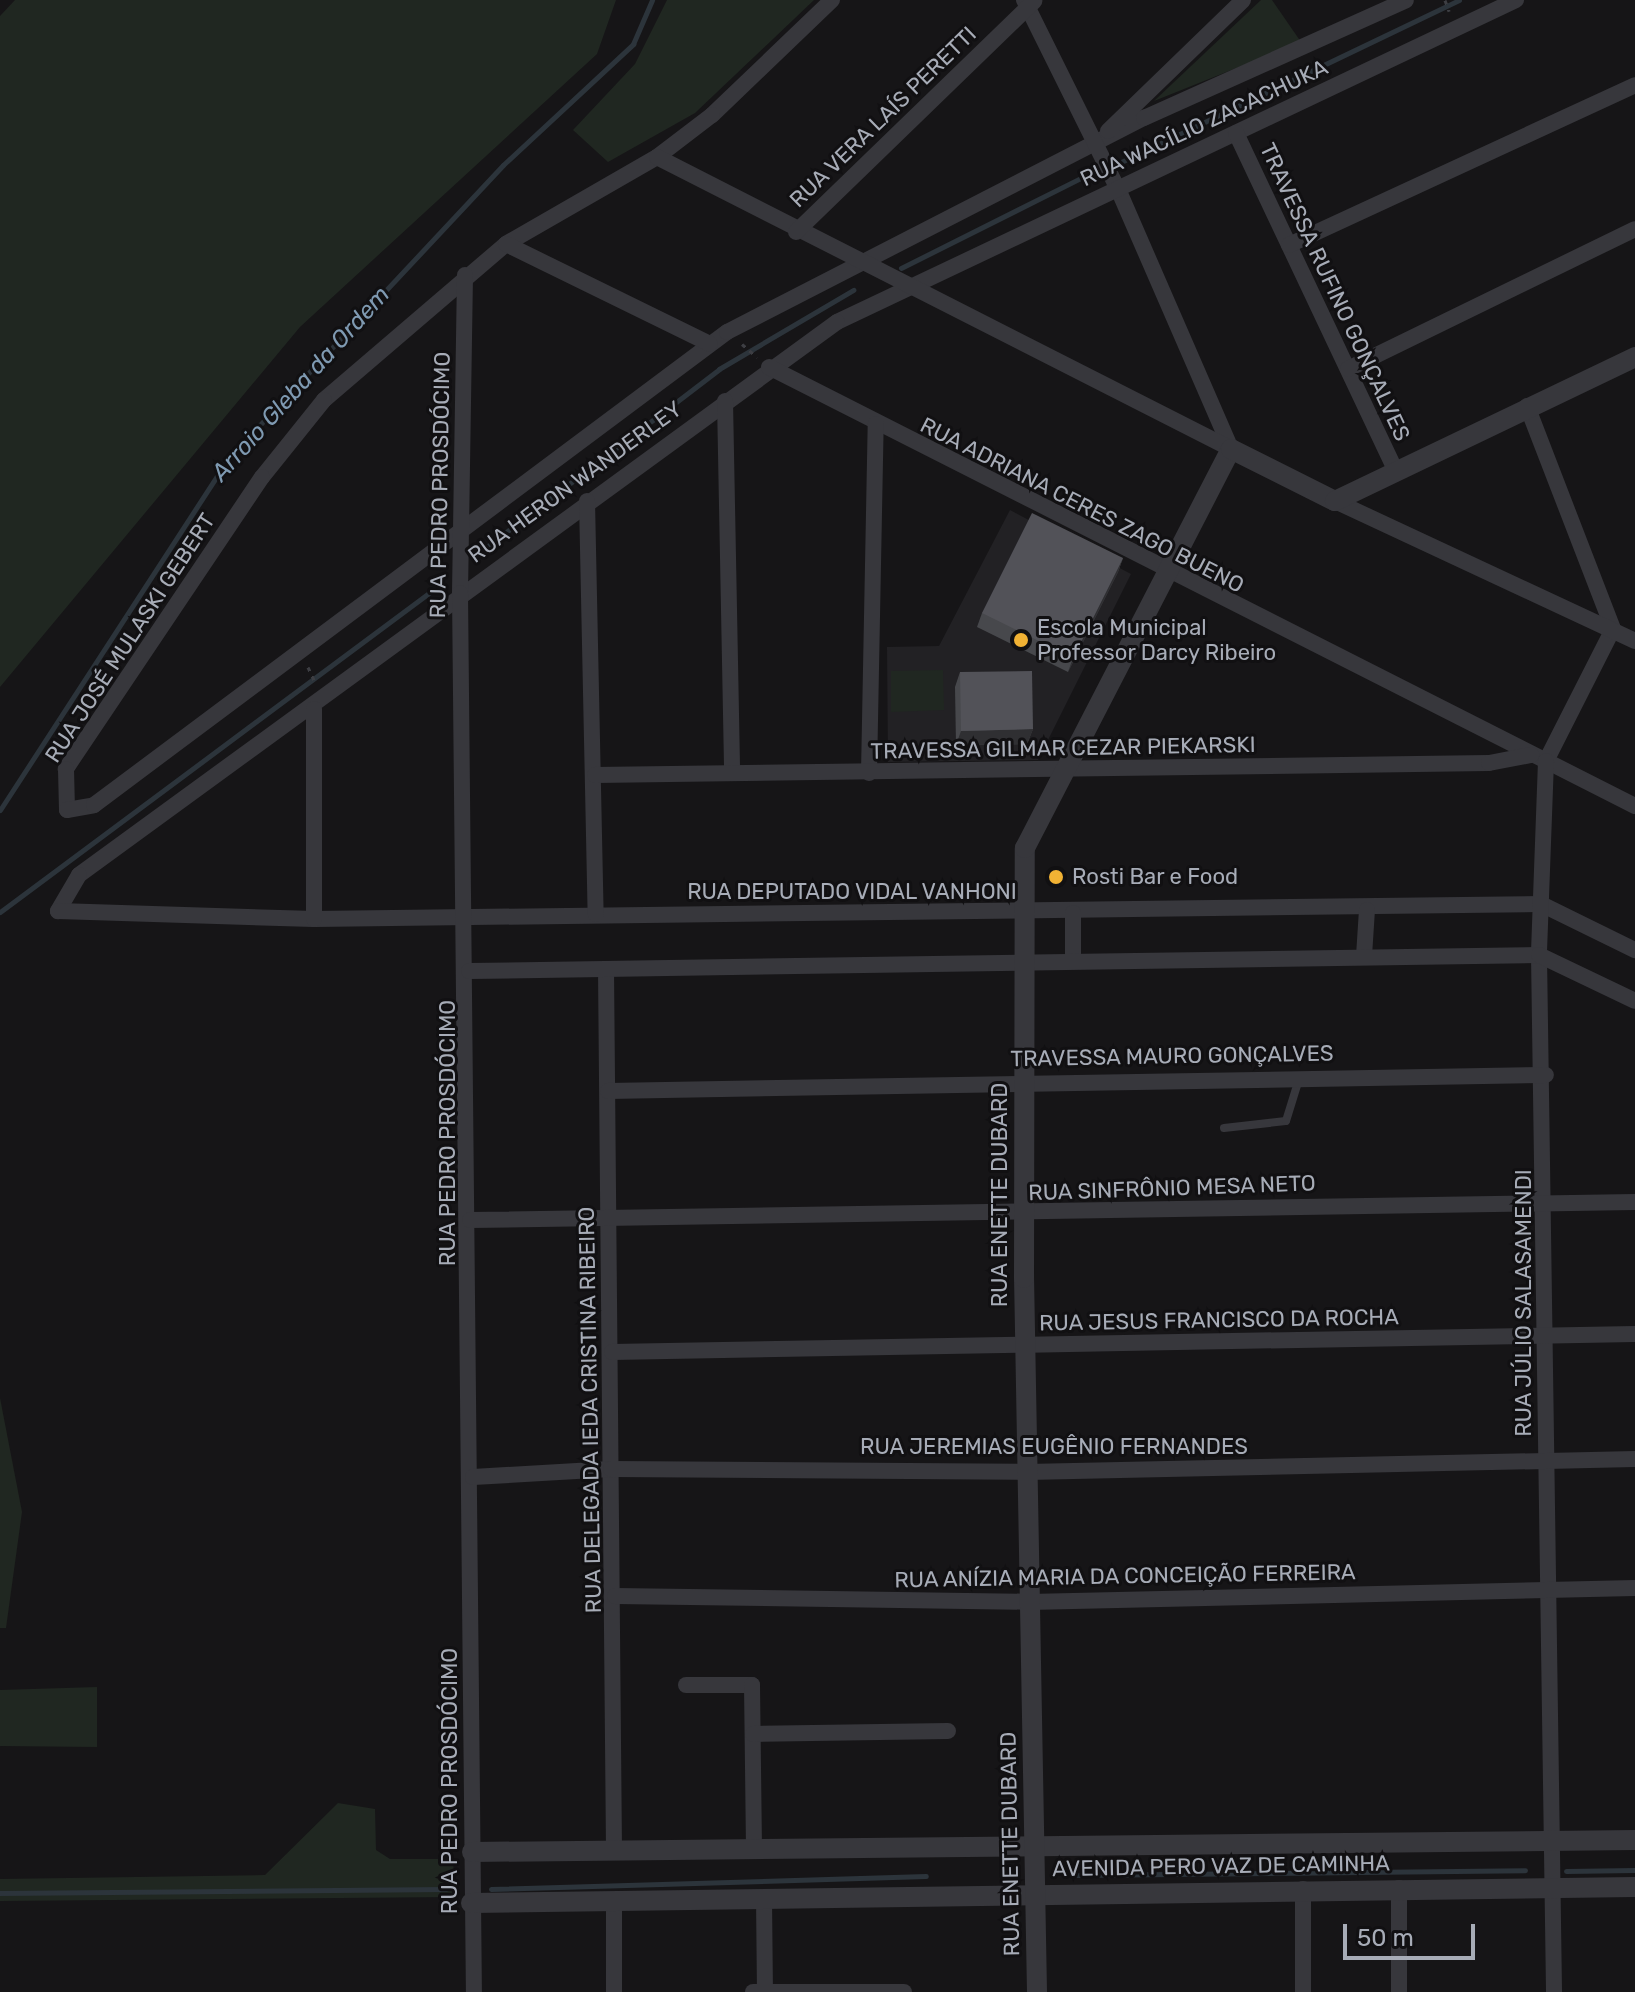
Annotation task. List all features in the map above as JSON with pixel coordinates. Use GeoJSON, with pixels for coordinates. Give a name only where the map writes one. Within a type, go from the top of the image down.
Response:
{"type":"FeatureCollection","features":[{"type":"Feature","properties":{"kind":"street"},"geometry":{"type":"LineString","coordinates":[[1095,144],[1243,0]]}},
{"type":"Feature","properties":{"kind":"street","name":"RUA WACÍLIO ZACACHUKA"},"geometry":{"type":"LineString","coordinates":[[862,262],[1095,144],[1406,0]]}},
{"type":"Feature","properties":{"kind":"street","name":"RUA WACÍLIO ZACACHUKA"},"geometry":{"type":"LineString","coordinates":[[909,283],[1118,189],[1516,0]]}},
{"type":"Feature","properties":{"kind":"street","name":"RUA JOSÉ MULASKI GEBERT"},"geometry":{"type":"LineString","coordinates":[[67,810],[66,769],[262,477],[324,400],[465,275],[506,244],[657,157],[712,115],[826,2]]}},
{"type":"Feature","properties":{"kind":"street"},"geometry":{"type":"LineString","coordinates":[[1029,3],[1118,189],[1231,449]]}},
{"type":"Feature","properties":{"kind":"street","name":"RUA VERA LAÍS PERETTI"},"geometry":{"type":"LineString","coordinates":[[796,232],[1029,3]]}},
{"type":"Feature","properties":{"kind":"street"},"geometry":{"type":"LineString","coordinates":[[1289,245],[1635,85]]}},
{"type":"Feature","properties":{"kind":"street","name":"TRAVESSA RUFINO GONÇALVES"},"geometry":{"type":"LineString","coordinates":[[1236,133],[1395,470]]}},
{"type":"Feature","properties":{"kind":"street"},"geometry":{"type":"LineString","coordinates":[[657,157],[796,232],[909,283],[1335,501],[1635,641]]}},
{"type":"Feature","properties":{"kind":"street"},"geometry":{"type":"LineString","coordinates":[[1348,369],[1635,229]]}},
{"type":"Feature","properties":{"kind":"street"},"geometry":{"type":"LineString","coordinates":[[506,244],[710,344]]}},
{"type":"Feature","properties":{"kind":"street","name":"RUA HERON WANDERLEY"},"geometry":{"type":"LineString","coordinates":[[67,810],[94,805],[710,344],[862,262]]}},
{"type":"Feature","properties":{"kind":"street","name":"RUA PEDRO PROSDÓCIMO"},"geometry":{"type":"LineString","coordinates":[[465,275],[460,593],[463,916],[469,971],[473,1477],[471,1903],[474,1992]]}},
{"type":"Feature","properties":{"kind":"street","name":"RUA HERON WANDERLEY"},"geometry":{"type":"LineString","coordinates":[[58,911],[79,875],[725,401],[764,363],[909,283]]}},
{"type":"Feature","properties":{"kind":"street"},"geometry":{"type":"LineString","coordinates":[[1335,501],[1527,406],[1635,357]]}},
{"type":"Feature","properties":{"kind":"street","name":"RUA ADRIANA CERES ZAGO BUENO"},"geometry":{"type":"LineString","coordinates":[[764,363],[1163,572],[1635,806]]}},
{"type":"Feature","properties":{"kind":"street"},"geometry":{"type":"LineString","coordinates":[[725,401],[732,773]]}},
{"type":"Feature","properties":{"kind":"street"},"geometry":{"type":"LineString","coordinates":[[1527,406],[1613,629]]}},
{"type":"Feature","properties":{"kind":"street"},"geometry":{"type":"LineString","coordinates":[[869,773],[876,424]]}},
{"type":"Feature","properties":{"kind":"street","name":"RUA ENETTE DUBARD"},"geometry":{"type":"LineString","coordinates":[[1037,1992],[1025,1346],[1021,914],[1025,848],[1060,770],[1231,449]]}},
{"type":"Feature","properties":{"kind":"street"},"geometry":{"type":"LineString","coordinates":[[587,501],[596,914]]}},
{"type":"Feature","properties":{"kind":"street","name":"RUA JÚLIO SALASAMENDI"},"geometry":{"type":"LineString","coordinates":[[1554,1992],[1546,1591],[1549,1334],[1546,1075],[1539,955],[1539,758],[1613,629]]}},
{"type":"Feature","properties":{"kind":"street"},"geometry":{"type":"LineString","coordinates":[[314,919],[318,701]]}},
{"type":"Feature","properties":{"kind":"street","name":"TRAVESSA GILMAR CEZAR PIEKARSKI"},"geometry":{"type":"LineString","coordinates":[[595,775],[1489,763],[1539,758]]}},
{"type":"Feature","properties":{"kind":"street","name":"RUA DEPUTADO VIDAL VANHONI"},"geometry":{"type":"LineString","coordinates":[[58,911],[314,919],[596,914],[1367,910],[1541,904],[1635,950]]}},
{"type":"Feature","properties":{"kind":"street"},"geometry":{"type":"LineString","coordinates":[[1364,956],[1367,910]]}},
{"type":"Feature","properties":{"kind":"street"},"geometry":{"type":"LineString","coordinates":[[1073,913],[1073,958]]}},
{"type":"Feature","properties":{"kind":"street"},"geometry":{"type":"LineString","coordinates":[[469,971],[1022,958],[1539,955],[1635,1001]]}},
{"type":"Feature","properties":{"kind":"street","name":"RUA DELEGADA IEDA CRISTINA RIBEIRO"},"geometry":{"type":"LineString","coordinates":[[606,969],[615,1596],[614,1851]]}},
{"type":"Feature","properties":{"kind":"street","name":"TRAVESSA MAURO GONÇALVES"},"geometry":{"type":"LineString","coordinates":[[608,1091],[1024,1079],[1546,1075]]}},
{"type":"Feature","properties":{"kind":"street","name":"RUA SINFRÔNIO MESA NETO"},"geometry":{"type":"LineString","coordinates":[[470,1220],[1024,1216],[1189,1205],[1635,1202]]}},
{"type":"Feature","properties":{"kind":"street","name":"RUA JESUS FRANCISCO DA ROCHA"},"geometry":{"type":"LineString","coordinates":[[612,1352],[1635,1334]]}},
{"type":"Feature","properties":{"kind":"street","name":"RUA JEREMIAS EUGÊNIO FERNANDES"},"geometry":{"type":"LineString","coordinates":[[473,1477],[611,1469],[1027,1472],[1635,1459]]}},
{"type":"Feature","properties":{"kind":"street","name":"RUA ANÍZIA MARIA DA CONCEIÇÃO FERREIRA"},"geometry":{"type":"LineString","coordinates":[[615,1596],[1029,1602],[1635,1588]]}},
{"type":"Feature","properties":{"kind":"street"},"geometry":{"type":"LineString","coordinates":[[686,1685],[752,1685],[754,1849]]}},
{"type":"Feature","properties":{"kind":"street"},"geometry":{"type":"LineString","coordinates":[[753,1734],[948,1731]]}},
{"type":"Feature","properties":{"kind":"street","name":"AVENIDA PERO VAZ DE CAMINHA"},"geometry":{"type":"LineString","coordinates":[[472,1852],[1635,1840]]}},
{"type":"Feature","properties":{"kind":"street","name":"AVENIDA PERO VAZ DE CAMINHA"},"geometry":{"type":"LineString","coordinates":[[471,1903],[1034,1892],[1635,1887]]}},
{"type":"Feature","properties":{"kind":"street"},"geometry":{"type":"LineString","coordinates":[[1399,1888],[1399,1992]]}},
{"type":"Feature","properties":{"kind":"street"},"geometry":{"type":"LineString","coordinates":[[1303,1889],[1303,1992]]}},
{"type":"Feature","properties":{"kind":"street"},"geometry":{"type":"LineString","coordinates":[[764,1898],[759,1991],[904,1992]]}},
{"type":"Feature","properties":{"kind":"street"},"geometry":{"type":"LineString","coordinates":[[614,1901],[614,1992]]}},
{"type":"Feature","properties":{"kind":"lane"},"geometry":{"type":"LineString","coordinates":[[1224,1128],[1286,1121],[1297,1106],[1299,1077]]}},
{"type":"Feature","properties":{"kind":"path"},"geometry":{"type":"LineString","coordinates":[[735,338],[764,363]]}},
{"type":"Feature","properties":{"kind":"path"},"geometry":{"type":"LineString","coordinates":[[305,662],[318,701]]}},
{"type":"Feature","properties":{"kind":"shaded area"},"geometry":{"type":"Polygon","coordinates":[[[15,0],[616,0],[597,54],[300,327],[0,687],[0,16],[15,0]]]}},
{"type":"Feature","properties":{"kind":"shaded area"},"geometry":{"type":"Polygon","coordinates":[[[667,0],[814,0],[695,113],[608,162],[573,130],[635,64],[667,0]]]}},
{"type":"Feature","properties":{"kind":"shaded area"},"geometry":{"type":"Polygon","coordinates":[[[1261,0],[1272,0],[1301,42],[1154,101],[1261,0]]]}},
{"type":"Feature","properties":{"kind":"shaded area","name":"Escola Municipal Professor Darcy Ribeiro"},"geometry":{"type":"Polygon","coordinates":[[[1010,510],[1131,574],[1038,760],[888,762],[887,647],[939,646],[1010,510]]]}},
{"type":"Feature","properties":{"kind":"shaded area"},"geometry":{"type":"Polygon","coordinates":[[[943,670],[944,710],[891,712],[891,671],[943,670]]]}},
{"type":"Feature","properties":{"kind":"shaded area"},"geometry":{"type":"Polygon","coordinates":[[[0,1398],[22,1512],[6,1628],[0,1628],[0,1398]]]}},
{"type":"Feature","properties":{"kind":"shaded area"},"geometry":{"type":"Polygon","coordinates":[[[97,1687],[97,1747],[0,1746],[0,1690],[97,1687]]]}},
{"type":"Feature","properties":{"kind":"shaded area"},"geometry":{"type":"Polygon","coordinates":[[[338,1803],[375,1809],[376,1850],[390,1859],[453,1859],[455,1897],[0,1901],[0,1879],[265,1875],[338,1803]]]}},
{"type":"Feature","properties":{"kind":"building"},"geometry":{"type":"Polygon","coordinates":[[[1032,513],[1123,558],[1073,658],[982,613],[1032,513]]]}},
{"type":"Feature","properties":{"kind":"building"},"geometry":{"type":"Polygon","coordinates":[[[1032,671],[1033,729],[961,731],[960,672],[1032,671]]]}},
{"type":"Feature","properties":{"kind":"waterway","name":"Arroio Gleba da Ordem"},"geometry":{"type":"LineString","coordinates":[[0,810],[227,460],[503,165],[633,44],[652,0]]}},
{"type":"Feature","properties":{"kind":"waterway"},"geometry":{"type":"LineString","coordinates":[[1119,163],[1459,0]]}},
{"type":"Feature","properties":{"kind":"waterway"},"geometry":{"type":"LineString","coordinates":[[901,268],[1087,175]]}},
{"type":"Feature","properties":{"kind":"waterway"},"geometry":{"type":"LineString","coordinates":[[480,552],[719,369],[853,290]]}},
{"type":"Feature","properties":{"kind":"waterway"},"geometry":{"type":"LineString","coordinates":[[0,912],[441,584]]}},
{"type":"Feature","properties":{"kind":"waterway"},"geometry":{"type":"LineString","coordinates":[[1076,1875],[1525,1870]]}},
{"type":"Feature","properties":{"kind":"waterway"},"geometry":{"type":"LineString","coordinates":[[1566,1871],[1635,1870]]}},
{"type":"Feature","properties":{"kind":"waterway"},"geometry":{"type":"LineString","coordinates":[[491,1889],[926,1876]]}},
{"type":"Feature","properties":{"kind":"waterway"},"geometry":{"type":"LineString","coordinates":[[0,1893],[446,1889]]}},
{"type":"Feature","properties":{"kind":"place","name":"Escola Municipal Professor Darcy Ribeiro"},"geometry":{"type":"Point","coordinates":[1021,640]}},
{"type":"Feature","properties":{"kind":"place","name":"Rosti Bar e Food"},"geometry":{"type":"Point","coordinates":[1056,877]}}]}
